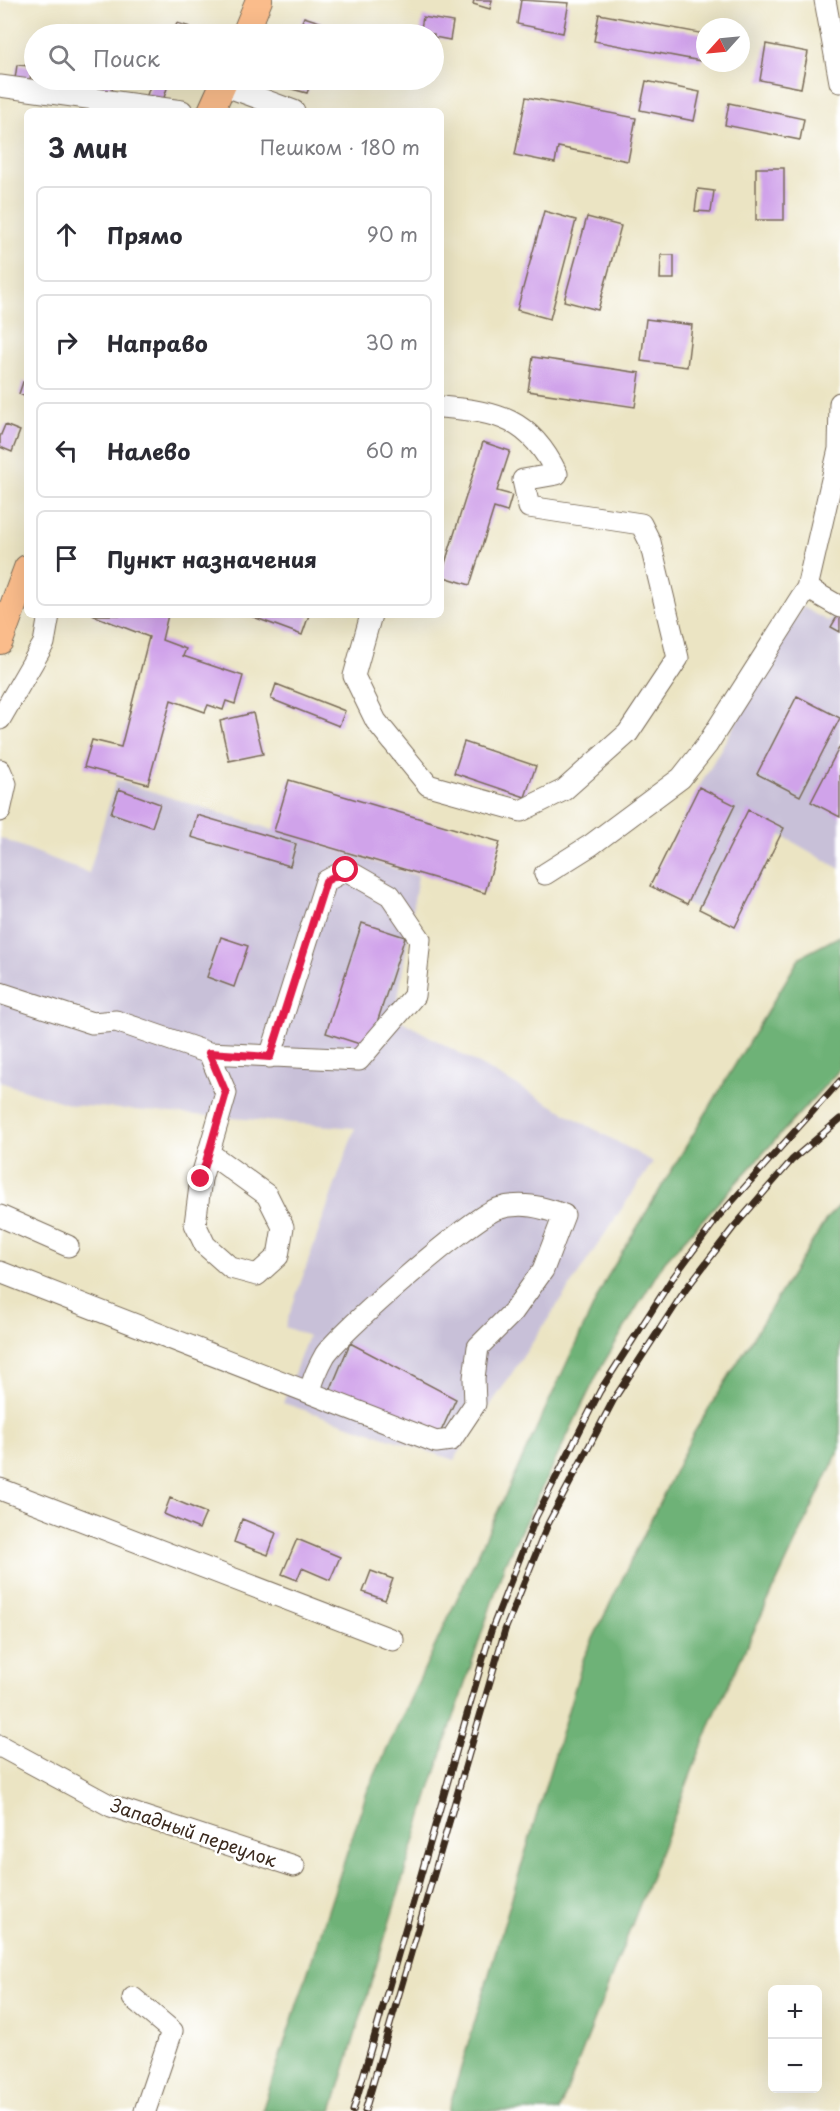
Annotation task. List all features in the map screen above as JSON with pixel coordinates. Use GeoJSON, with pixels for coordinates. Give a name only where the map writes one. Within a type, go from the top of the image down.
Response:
{"type":"FeatureCollection","features":[{"type":"Feature","properties":{"kind":"main road"},"geometry":{"type":"LineString","coordinates":[[248,24],[259,0]]}},
{"type":"Feature","properties":{"kind":"main road"},"geometry":{"type":"LineString","coordinates":[[212,108],[220,90]]}},
{"type":"Feature","properties":{"kind":"main road"},"geometry":{"type":"LineString","coordinates":[[0,641],[23,591]]}},
{"type":"Feature","properties":{"kind":"street"},"geometry":{"type":"LineString","coordinates":[[825,0],[840,82]]}},
{"type":"Feature","properties":{"kind":"street"},"geometry":{"type":"LineString","coordinates":[[0,86],[24,89]]}},
{"type":"Feature","properties":{"kind":"street"},"geometry":{"type":"LineString","coordinates":[[29,90],[160,108]]}},
{"type":"Feature","properties":{"kind":"street"},"geometry":{"type":"LineString","coordinates":[[243,90],[287,108]]}},
{"type":"Feature","properties":{"kind":"street"},"geometry":{"type":"LineString","coordinates":[[545,874],[591,845],[681,778],[707,745],[807,588],[839,449],[840,403]]}},
{"type":"Feature","properties":{"kind":"street"},"geometry":{"type":"LineString","coordinates":[[370,618],[354,676],[376,721],[428,785],[521,811],[564,790],[628,733],[678,658],[650,542],[641,524],[529,507],[523,480],[557,474],[548,453],[522,426],[484,411],[444,407]]}},
{"type":"Feature","properties":{"kind":"street"},"geometry":{"type":"LineString","coordinates":[[807,588],[840,607]]}},
{"type":"Feature","properties":{"kind":"street"},"geometry":{"type":"LineString","coordinates":[[0,719],[44,643],[48,618]]}},
{"type":"Feature","properties":{"kind":"street"},"geometry":{"type":"LineString","coordinates":[[0,770],[6,784],[0,811]]}},
{"type":"Feature","properties":{"kind":"street"},"geometry":{"type":"LineString","coordinates":[[0,993],[92,1023],[116,1022],[209,1053],[270,1057],[360,1060],[414,996],[420,939],[390,895],[346,870],[326,881],[270,1057]]}},
{"type":"Feature","properties":{"kind":"street"},"geometry":{"type":"LineString","coordinates":[[209,1053],[226,1093],[201,1179],[195,1224],[205,1245],[231,1268],[257,1275],[278,1256],[283,1227],[267,1195],[209,1153]]}},
{"type":"Feature","properties":{"kind":"street"},"geometry":{"type":"LineString","coordinates":[[0,1272],[436,1442],[451,1440],[475,1404],[474,1378],[478,1347],[513,1312],[543,1270],[564,1215],[535,1204],[496,1209],[464,1231],[348,1330],[325,1355],[310,1390],[311,1393]]}},
{"type":"Feature","properties":{"kind":"street"},"geometry":{"type":"LineString","coordinates":[[0,1216],[68,1246]]}},
{"type":"Feature","properties":{"kind":"street"},"geometry":{"type":"LineString","coordinates":[[0,1489],[393,1640]]}},
{"type":"Feature","properties":{"kind":"street","name":"Западный переулок"},"geometry":{"type":"LineString","coordinates":[[0,1746],[111,1806],[294,1866]]}},
{"type":"Feature","properties":{"kind":"street"},"geometry":{"type":"LineString","coordinates":[[134,1998],[172,2031],[145,2111]]}},
{"type":"Feature","properties":{"kind":"shaded area"},"geometry":{"type":"Polygon","coordinates":[[[840,602],[840,869],[781,835],[735,927],[650,886],[699,787],[802,607],[829,622],[840,602]]]}},
{"type":"Feature","properties":{"kind":"shaded area"},"geometry":{"type":"Polygon","coordinates":[[[116,780],[418,876],[395,1017],[653,1162],[454,1460],[283,1403],[308,1336],[285,1327],[355,1128],[72,1105],[0,1082],[0,838],[89,873],[116,780]]]}},
{"type":"Feature","properties":{"kind":"green space"},"geometry":{"type":"Polygon","coordinates":[[[840,936],[840,1069],[664,1262],[600,1369],[505,1563],[432,1783],[332,2111],[262,2111],[367,1792],[606,1279],[800,957],[840,936]]]}},
{"type":"Feature","properties":{"kind":"green space"},"geometry":{"type":"Polygon","coordinates":[[[840,1205],[840,1448],[712,1720],[559,2111],[448,2111],[584,1657],[693,1434],[827,1218],[840,1205]]]}},
{"type":"Feature","properties":{"kind":"building"},"geometry":{"type":"Polygon","coordinates":[[[474,0],[492,0],[490,9],[473,4],[474,0]]]}},
{"type":"Feature","properties":{"kind":"building"},"geometry":{"type":"Polygon","coordinates":[[[521,0],[569,3],[563,33],[517,24],[521,0]]]}},
{"type":"Feature","properties":{"kind":"building"},"geometry":{"type":"Polygon","coordinates":[[[599,14],[696,32],[696,60],[594,41],[599,14]]]}},
{"type":"Feature","properties":{"kind":"building"},"geometry":{"type":"Polygon","coordinates":[[[304,17],[326,24],[301,24],[304,17]]]}},
{"type":"Feature","properties":{"kind":"building"},"geometry":{"type":"Polygon","coordinates":[[[423,17],[453,22],[450,40],[444,39],[444,24],[422,24],[423,17]]]}},
{"type":"Feature","properties":{"kind":"building"},"geometry":{"type":"Polygon","coordinates":[[[766,44],[808,52],[801,88],[760,80],[766,44]]]}},
{"type":"Feature","properties":{"kind":"building"},"geometry":{"type":"Polygon","coordinates":[[[17,65],[24,65],[24,87],[14,86],[17,65]]]}},
{"type":"Feature","properties":{"kind":"building"},"geometry":{"type":"Polygon","coordinates":[[[646,81],[700,92],[694,121],[640,110],[646,81]]]}},
{"type":"Feature","properties":{"kind":"building"},"geometry":{"type":"Polygon","coordinates":[[[73,90],[83,90],[82,95],[73,93],[73,90]]]}},
{"type":"Feature","properties":{"kind":"building"},"geometry":{"type":"Polygon","coordinates":[[[94,90],[112,90],[111,100],[93,98],[94,90]]]}},
{"type":"Feature","properties":{"kind":"building"},"geometry":{"type":"Polygon","coordinates":[[[149,90],[166,90],[162,104],[146,98],[149,90]]]}},
{"type":"Feature","properties":{"kind":"building"},"geometry":{"type":"Polygon","coordinates":[[[526,97],[636,118],[628,161],[558,147],[555,163],[515,155],[526,97]]]}},
{"type":"Feature","properties":{"kind":"building"},"geometry":{"type":"Polygon","coordinates":[[[729,103],[804,119],[800,140],[725,125],[729,103]]]}},
{"type":"Feature","properties":{"kind":"building"},"geometry":{"type":"Polygon","coordinates":[[[756,168],[784,168],[784,220],[756,220],[756,168]]]}},
{"type":"Feature","properties":{"kind":"building"},"geometry":{"type":"Polygon","coordinates":[[[698,189],[714,191],[711,212],[695,211],[698,189]]]}},
{"type":"Feature","properties":{"kind":"building"},"geometry":{"type":"Polygon","coordinates":[[[544,211],[576,220],[550,319],[517,310],[544,211]]]}},
{"type":"Feature","properties":{"kind":"building"},"geometry":{"type":"Polygon","coordinates":[[[587,217],[621,226],[598,310],[564,301],[587,217]]]}},
{"type":"Feature","properties":{"kind":"building"},"geometry":{"type":"Polygon","coordinates":[[[661,255],[674,255],[674,279],[660,279],[661,255]]]}},
{"type":"Feature","properties":{"kind":"building"},"geometry":{"type":"Polygon","coordinates":[[[646,319],[692,325],[687,367],[641,361],[646,319]]]}},
{"type":"Feature","properties":{"kind":"building"},"geometry":{"type":"Polygon","coordinates":[[[533,357],[640,373],[635,407],[528,391],[533,357]]]}},
{"type":"Feature","properties":{"kind":"building"},"geometry":{"type":"Polygon","coordinates":[[[23,382],[24,382],[24,396],[19,394],[23,382]]]}},
{"type":"Feature","properties":{"kind":"building"},"geometry":{"type":"Polygon","coordinates":[[[5,425],[20,431],[12,452],[0,447],[0,437],[5,425]]]}},
{"type":"Feature","properties":{"kind":"building"},"geometry":{"type":"Polygon","coordinates":[[[483,442],[510,451],[497,491],[512,495],[507,512],[494,508],[470,585],[444,577],[444,566],[483,442]]]}},
{"type":"Feature","properties":{"kind":"building"},"geometry":{"type":"Polygon","coordinates":[[[838,615],[840,616],[840,632],[831,627],[838,615]]]}},
{"type":"Feature","properties":{"kind":"building"},"geometry":{"type":"Polygon","coordinates":[[[100,618],[167,618],[162,640],[186,649],[183,656],[243,676],[235,704],[226,701],[223,710],[208,705],[205,712],[171,700],[148,784],[84,767],[92,740],[121,747],[149,637],[100,618]]]}},
{"type":"Feature","properties":{"kind":"building"},"geometry":{"type":"Polygon","coordinates":[[[256,618],[308,618],[302,635],[256,618]]]}},
{"type":"Feature","properties":{"kind":"building"},"geometry":{"type":"Polygon","coordinates":[[[276,684],[345,711],[339,726],[271,699],[276,684]]]}},
{"type":"Feature","properties":{"kind":"building"},"geometry":{"type":"Polygon","coordinates":[[[797,696],[840,718],[800,796],[757,774],[797,696]]]}},
{"type":"Feature","properties":{"kind":"building"},"geometry":{"type":"Polygon","coordinates":[[[253,713],[263,754],[229,761],[220,721],[253,713]]]}},
{"type":"Feature","properties":{"kind":"building"},"geometry":{"type":"Polygon","coordinates":[[[464,742],[536,766],[525,797],[454,773],[464,742]]]}},
{"type":"Feature","properties":{"kind":"building"},"geometry":{"type":"Polygon","coordinates":[[[840,746],[840,817],[811,802],[840,746]]]}},
{"type":"Feature","properties":{"kind":"building"},"geometry":{"type":"Polygon","coordinates":[[[289,780],[500,842],[485,893],[274,831],[289,780]]]}},
{"type":"Feature","properties":{"kind":"building"},"geometry":{"type":"Polygon","coordinates":[[[699,787],[735,805],[687,904],[650,886],[699,787]]]}},
{"type":"Feature","properties":{"kind":"building"},"geometry":{"type":"Polygon","coordinates":[[[119,789],[160,804],[152,827],[111,813],[119,789]]]}},
{"type":"Feature","properties":{"kind":"building"},"geometry":{"type":"Polygon","coordinates":[[[748,810],[784,828],[735,927],[699,909],[748,810]]]}},
{"type":"Feature","properties":{"kind":"building"},"geometry":{"type":"Polygon","coordinates":[[[197,815],[296,844],[290,866],[191,837],[197,815]]]}},
{"type":"Feature","properties":{"kind":"building"},"geometry":{"type":"Polygon","coordinates":[[[362,923],[405,937],[369,1047],[326,1033],[362,923]]]}},
{"type":"Feature","properties":{"kind":"building"},"geometry":{"type":"Polygon","coordinates":[[[221,937],[248,946],[234,987],[207,977],[221,937]]]}},
{"type":"Feature","properties":{"kind":"building"},"geometry":{"type":"Polygon","coordinates":[[[350,1343],[456,1399],[436,1442],[330,1391],[350,1343]]]}},
{"type":"Feature","properties":{"kind":"building"},"geometry":{"type":"Polygon","coordinates":[[[170,1498],[206,1513],[199,1529],[164,1514],[170,1498]]]}},
{"type":"Feature","properties":{"kind":"building"},"geometry":{"type":"Polygon","coordinates":[[[242,1519],[276,1533],[268,1555],[234,1542],[242,1519]]]}},
{"type":"Feature","properties":{"kind":"building"},"geometry":{"type":"Polygon","coordinates":[[[297,1539],[340,1557],[330,1580],[302,1568],[297,1580],[282,1574],[297,1539]]]}},
{"type":"Feature","properties":{"kind":"building"},"geometry":{"type":"Polygon","coordinates":[[[371,1571],[393,1579],[385,1600],[363,1592],[371,1571]]]}},
{"type":"Feature","properties":{"kind":"railway"},"geometry":{"type":"LineString","coordinates":[[353,2111],[491,1631],[536,1517],[600,1391],[672,1279],[719,1216],[840,1081]]}},
{"type":"Feature","properties":{"kind":"railway"},"geometry":{"type":"LineString","coordinates":[[365,2111],[505,1630],[548,1524],[614,1399],[686,1289],[733,1228],[792,1160],[840,1119]]}},
{"type":"Feature","properties":{"kind":"route"},"geometry":{"type":"LineString","coordinates":[[201,1179],[226,1093],[209,1053],[270,1057],[326,881],[346,870]]}}]}
